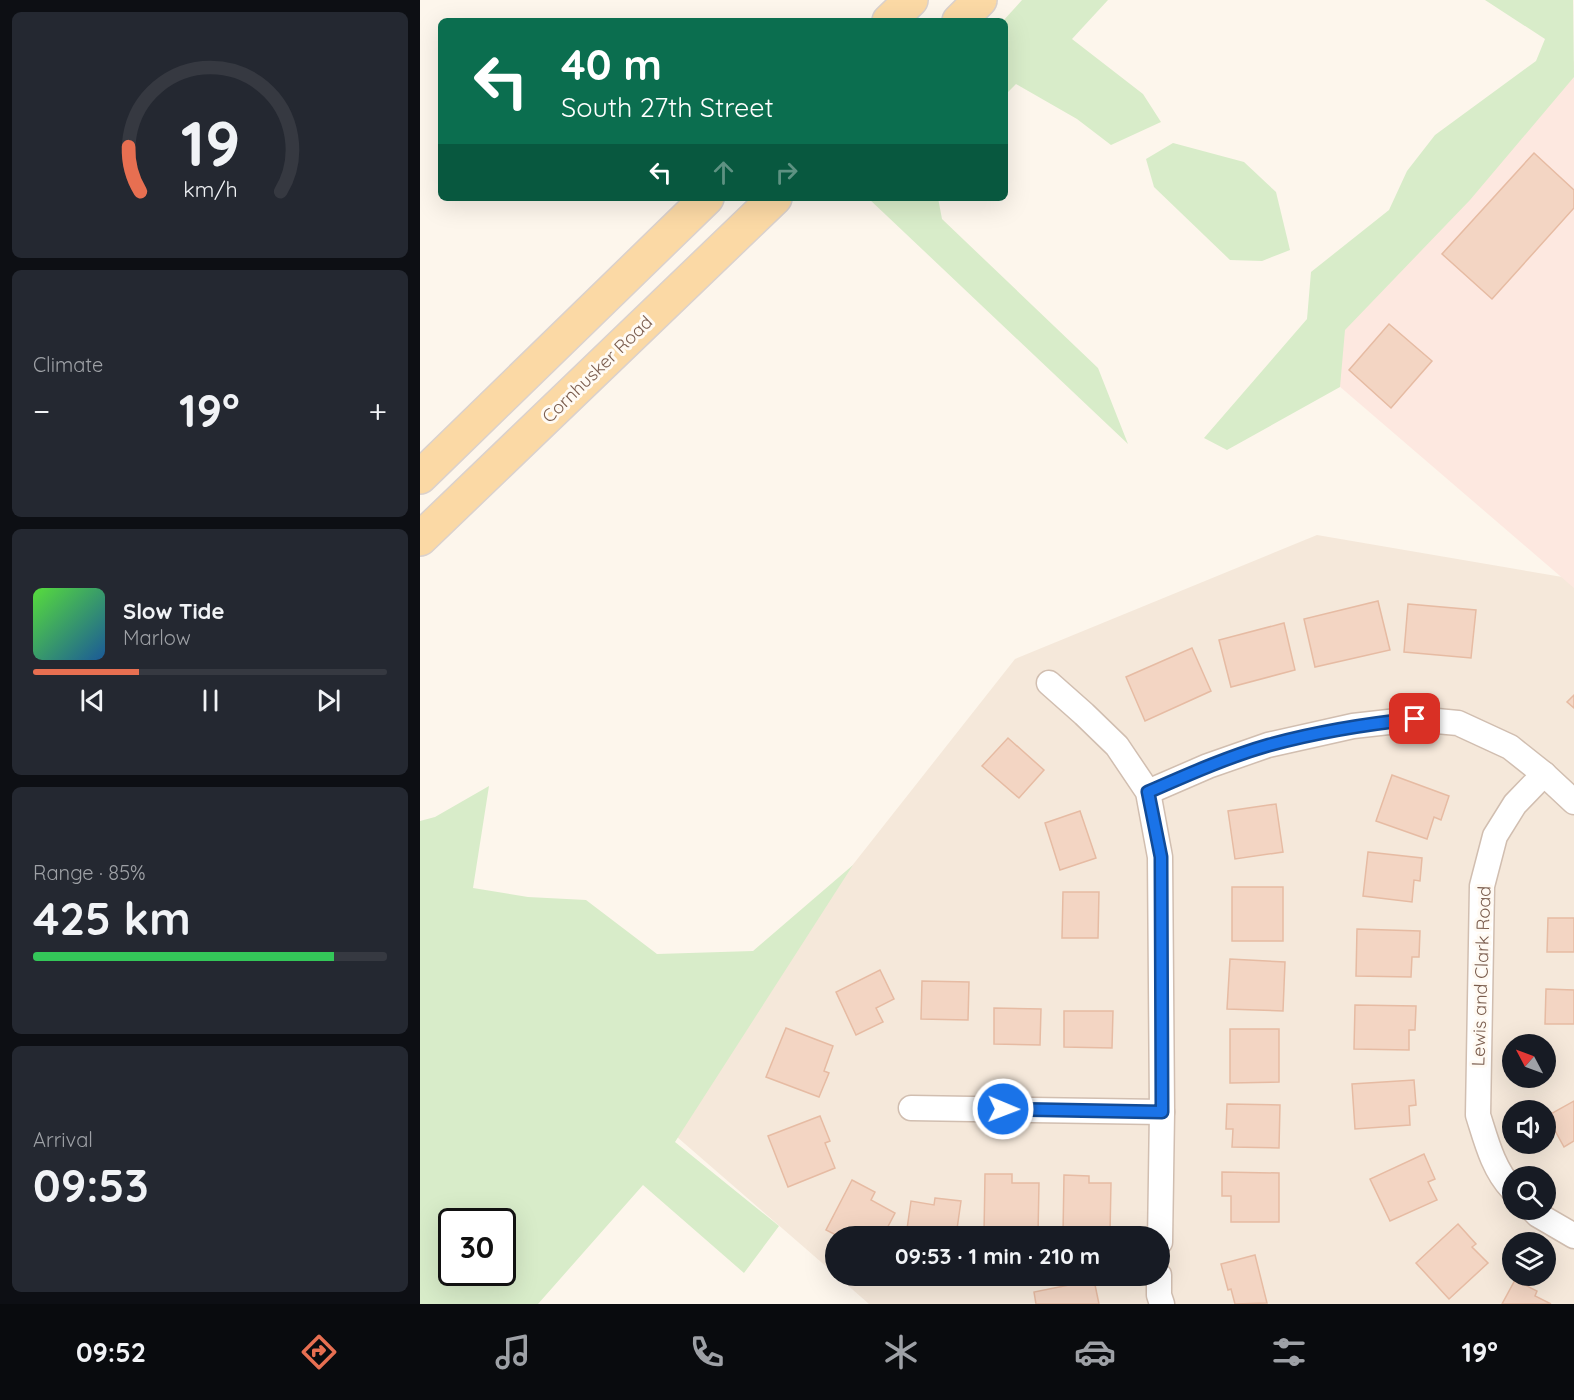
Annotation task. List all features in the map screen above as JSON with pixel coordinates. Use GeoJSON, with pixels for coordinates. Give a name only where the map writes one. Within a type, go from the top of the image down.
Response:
{"type":"FeatureCollection","features":[{"type":"Feature","properties":{"kind":"main road"},"geometry":{"type":"LineString","coordinates":[[892,18],[911,0]]}},
{"type":"Feature","properties":{"kind":"main road"},"geometry":{"type":"LineString","coordinates":[[961,18],[980,0]]}},
{"type":"Feature","properties":{"kind":"main road"},"geometry":{"type":"LineString","coordinates":[[420,477],[704,201]]}},
{"type":"Feature","properties":{"kind":"main road","name":"Cornhusker Road"},"geometry":{"type":"LineString","coordinates":[[420,539],[772,201]]}},
{"type":"Feature","properties":{"kind":"street"},"geometry":{"type":"LineString","coordinates":[[1049,683],[1117,746],[1148,792],[1161,857],[1160,1226]]}},
{"type":"Feature","properties":{"kind":"street"},"geometry":{"type":"LineString","coordinates":[[1148,792],[1208,766],[1268,745],[1353,726],[1415,719],[1458,723],[1510,747],[1574,802]]}},
{"type":"Feature","properties":{"kind":"street","name":"Lewis and Clark Road"},"geometry":{"type":"LineString","coordinates":[[1502,1175],[1489,1151],[1478,1115],[1482,886],[1495,836],[1515,804],[1544,774]]}},
{"type":"Feature","properties":{"kind":"street"},"geometry":{"type":"LineString","coordinates":[[911,1108],[1162,1112]]}},
{"type":"Feature","properties":{"kind":"street"},"geometry":{"type":"LineString","coordinates":[[1547,1220],[1574,1236]]}},
{"type":"Feature","properties":{"kind":"street"},"geometry":{"type":"LineString","coordinates":[[1159,1286],[1162,1304]]}},
{"type":"Feature","properties":{"kind":"shaded area"},"geometry":{"type":"Polygon","coordinates":[[[1574,61],[1574,588],[1310,361],[1574,61]]]}},
{"type":"Feature","properties":{"kind":"shaded area"},"geometry":{"type":"Polygon","coordinates":[[[1317,535],[1574,579],[1574,1304],[869,1304],[848,1286],[1170,1286],[1170,1226],[825,1226],[825,1266],[654,1117],[1015,659],[1317,535]]]}},
{"type":"Feature","properties":{"kind":"green space"},"geometry":{"type":"Polygon","coordinates":[[[1022,0],[1108,0],[1072,39],[1143,94],[1161,122],[1111,145],[1077,119],[1016,84],[1008,92],[1008,18],[1006,18],[1022,0]]]}},
{"type":"Feature","properties":{"kind":"green space"},"geometry":{"type":"Polygon","coordinates":[[[1485,0],[1573,0],[1574,77],[1470,200],[1345,330],[1340,387],[1227,450],[1204,438],[1307,319],[1311,272],[1389,210],[1407,171],[1435,135],[1536,61],[1545,39],[1485,0]]]}},
{"type":"Feature","properties":{"kind":"green space"},"geometry":{"type":"Polygon","coordinates":[[[1173,143],[1244,162],[1276,192],[1290,250],[1262,261],[1230,260],[1154,187],[1146,159],[1173,143]]]}},
{"type":"Feature","properties":{"kind":"green space"},"geometry":{"type":"Polygon","coordinates":[[[871,201],[939,201],[942,219],[1098,368],[1128,444],[871,201]]]}},
{"type":"Feature","properties":{"kind":"green space"},"geometry":{"type":"Polygon","coordinates":[[[489,786],[473,888],[528,897],[586,900],[657,954],[753,951],[853,865],[675,1142],[779,1226],[744,1273],[643,1185],[538,1304],[420,1304],[420,821],[435,817],[489,786]]]}},
{"type":"Feature","properties":{"kind":"building"},"geometry":{"type":"Polygon","coordinates":[[[1534,153],[1574,190],[1574,208],[1492,299],[1442,254],[1534,153]]]}},
{"type":"Feature","properties":{"kind":"building"},"geometry":{"type":"Polygon","coordinates":[[[1389,324],[1432,361],[1391,408],[1349,370],[1389,324]]]}},
{"type":"Feature","properties":{"kind":"building"},"geometry":{"type":"Polygon","coordinates":[[[1378,601],[1390,650],[1315,667],[1304,619],[1378,601]]]}},
{"type":"Feature","properties":{"kind":"building"},"geometry":{"type":"Polygon","coordinates":[[[1408,604],[1476,610],[1471,658],[1404,652],[1408,604]]]}},
{"type":"Feature","properties":{"kind":"building"},"geometry":{"type":"Polygon","coordinates":[[[1284,623],[1295,670],[1231,687],[1219,640],[1284,623]]]}},
{"type":"Feature","properties":{"kind":"building"},"geometry":{"type":"Polygon","coordinates":[[[1192,648],[1211,691],[1145,721],[1126,677],[1192,648]]]}},
{"type":"Feature","properties":{"kind":"building"},"geometry":{"type":"Polygon","coordinates":[[[1574,695],[1574,708],[1567,702],[1574,695]]]}},
{"type":"Feature","properties":{"kind":"building"},"geometry":{"type":"Polygon","coordinates":[[[1008,738],[1044,770],[1019,798],[982,766],[1008,738]]]}},
{"type":"Feature","properties":{"kind":"building"},"geometry":{"type":"Polygon","coordinates":[[[1392,775],[1449,796],[1441,820],[1434,817],[1427,839],[1376,821],[1392,775]]]}},
{"type":"Feature","properties":{"kind":"building"},"geometry":{"type":"Polygon","coordinates":[[[1276,804],[1283,852],[1235,859],[1228,811],[1276,804]]]}},
{"type":"Feature","properties":{"kind":"building"},"geometry":{"type":"Polygon","coordinates":[[[1080,811],[1096,858],[1060,870],[1045,823],[1080,811]]]}},
{"type":"Feature","properties":{"kind":"building"},"geometry":{"type":"Polygon","coordinates":[[[1368,852],[1422,858],[1420,881],[1414,880],[1412,902],[1363,896],[1368,852]]]}},
{"type":"Feature","properties":{"kind":"building"},"geometry":{"type":"Polygon","coordinates":[[[1232,887],[1283,887],[1283,941],[1232,941],[1232,887]]]}},
{"type":"Feature","properties":{"kind":"building"},"geometry":{"type":"Polygon","coordinates":[[[1063,892],[1099,892],[1098,938],[1062,938],[1063,892]]]}},
{"type":"Feature","properties":{"kind":"building"},"geometry":{"type":"Polygon","coordinates":[[[1548,918],[1574,918],[1574,952],[1547,952],[1548,918]]]}},
{"type":"Feature","properties":{"kind":"building"},"geometry":{"type":"Polygon","coordinates":[[[1357,929],[1420,931],[1419,957],[1412,957],[1411,977],[1356,976],[1357,929]]]}},
{"type":"Feature","properties":{"kind":"building"},"geometry":{"type":"Polygon","coordinates":[[[1230,959],[1285,962],[1283,1011],[1227,1009],[1230,959]]]}},
{"type":"Feature","properties":{"kind":"building"},"geometry":{"type":"Polygon","coordinates":[[[880,970],[894,999],[876,1008],[883,1022],[856,1035],[836,992],[880,970]]]}},
{"type":"Feature","properties":{"kind":"building"},"geometry":{"type":"Polygon","coordinates":[[[922,981],[969,982],[968,1020],[921,1019],[922,981]]]}},
{"type":"Feature","properties":{"kind":"building"},"geometry":{"type":"Polygon","coordinates":[[[1546,989],[1574,990],[1574,1024],[1545,1024],[1546,989]]]}},
{"type":"Feature","properties":{"kind":"building"},"geometry":{"type":"Polygon","coordinates":[[[1355,1005],[1416,1006],[1415,1030],[1409,1030],[1409,1050],[1354,1049],[1355,1005]]]}},
{"type":"Feature","properties":{"kind":"building"},"geometry":{"type":"Polygon","coordinates":[[[994,1008],[1041,1009],[1040,1045],[994,1044],[994,1008]]]}},
{"type":"Feature","properties":{"kind":"building"},"geometry":{"type":"Polygon","coordinates":[[[1064,1011],[1113,1011],[1112,1048],[1064,1047],[1064,1011]]]}},
{"type":"Feature","properties":{"kind":"building"},"geometry":{"type":"Polygon","coordinates":[[[786,1028],[833,1046],[824,1071],[829,1073],[819,1097],[766,1077],[786,1028]]]}},
{"type":"Feature","properties":{"kind":"building"},"geometry":{"type":"Polygon","coordinates":[[[1230,1029],[1279,1029],[1279,1082],[1230,1083],[1230,1029]]]}},
{"type":"Feature","properties":{"kind":"building"},"geometry":{"type":"Polygon","coordinates":[[[1414,1080],[1416,1105],[1409,1106],[1410,1125],[1355,1129],[1352,1084],[1414,1080]]]}},
{"type":"Feature","properties":{"kind":"building"},"geometry":{"type":"Polygon","coordinates":[[[1574,1101],[1574,1141],[1564,1147],[1556,1132],[1556,1111],[1574,1101]]]}},
{"type":"Feature","properties":{"kind":"building"},"geometry":{"type":"Polygon","coordinates":[[[1227,1104],[1280,1105],[1279,1148],[1232,1147],[1233,1129],[1226,1129],[1227,1104]]]}},
{"type":"Feature","properties":{"kind":"building"},"geometry":{"type":"Polygon","coordinates":[[[820,1116],[830,1141],[825,1143],[835,1168],[788,1187],[768,1136],[820,1116]]]}},
{"type":"Feature","properties":{"kind":"building"},"geometry":{"type":"Polygon","coordinates":[[[1424,1154],[1435,1179],[1428,1182],[1437,1200],[1390,1221],[1370,1179],[1424,1154]]]}},
{"type":"Feature","properties":{"kind":"building"},"geometry":{"type":"Polygon","coordinates":[[[1222,1172],[1279,1173],[1279,1222],[1231,1222],[1231,1196],[1222,1196],[1222,1172]]]}},
{"type":"Feature","properties":{"kind":"building"},"geometry":{"type":"Polygon","coordinates":[[[985,1174],[1012,1174],[1012,1183],[1039,1183],[1038,1226],[984,1226],[985,1174]]]}},
{"type":"Feature","properties":{"kind":"building"},"geometry":{"type":"Polygon","coordinates":[[[1064,1175],[1089,1176],[1089,1183],[1111,1183],[1110,1226],[1063,1226],[1064,1175]]]}},
{"type":"Feature","properties":{"kind":"building"},"geometry":{"type":"Polygon","coordinates":[[[852,1180],[875,1192],[871,1200],[895,1213],[888,1226],[828,1226],[852,1180]]]}},
{"type":"Feature","properties":{"kind":"building"},"geometry":{"type":"Polygon","coordinates":[[[935,1198],[961,1201],[957,1226],[907,1226],[911,1201],[934,1205],[935,1198]]]}},
{"type":"Feature","properties":{"kind":"building"},"geometry":{"type":"Polygon","coordinates":[[[1458,1224],[1476,1244],[1472,1247],[1488,1263],[1449,1299],[1416,1263],[1458,1224]]]}},
{"type":"Feature","properties":{"kind":"building"},"geometry":{"type":"Polygon","coordinates":[[[1255,1255],[1267,1303],[1235,1304],[1231,1289],[1228,1290],[1221,1264],[1255,1255]]]}},
{"type":"Feature","properties":{"kind":"building"},"geometry":{"type":"Polygon","coordinates":[[[1064,1286],[1095,1286],[1099,1304],[1036,1304],[1034,1292],[1064,1286]]]}},
{"type":"Feature","properties":{"kind":"building"},"geometry":{"type":"Polygon","coordinates":[[[1512,1286],[1527,1286],[1537,1291],[1535,1296],[1551,1304],[1502,1304],[1512,1286]]]}},
{"type":"Feature","properties":{"kind":"route"},"geometry":{"type":"LineString","coordinates":[[1003,1109],[1162,1112],[1161,857],[1148,792],[1208,766],[1268,745],[1353,726],[1415,719]]}}]}
